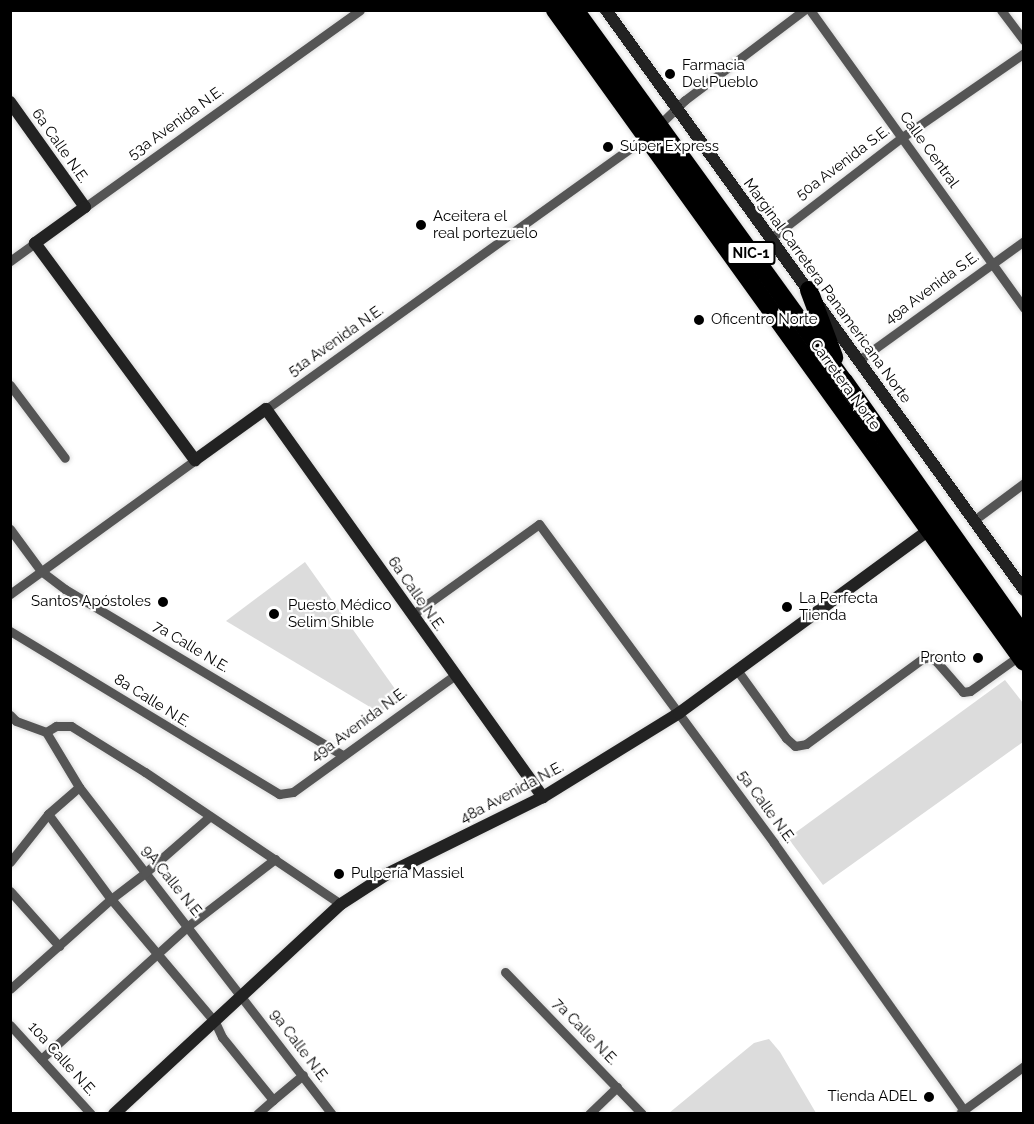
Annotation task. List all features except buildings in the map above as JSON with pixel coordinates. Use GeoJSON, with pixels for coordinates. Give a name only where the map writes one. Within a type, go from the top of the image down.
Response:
{"type":"FeatureCollection","features":[{"type":"Feature","properties":{"kind":"highway"},"geometry":{"type":"LineString","coordinates":[[548,10],[580,46]]}},
{"type":"Feature","properties":{"kind":"highway","name":"Carretera Norte"},"geometry":{"type":"LineString","coordinates":[[555,10],[580,46],[652,132],[844,381],[1021,659]]}},
{"type":"Feature","properties":{"kind":"highway","name":"Carretera Norte"},"geometry":{"type":"LineString","coordinates":[[575,10],[652,132],[935,525],[1023,636]]}},
{"type":"Feature","properties":{"kind":"highway"},"geometry":{"type":"LineString","coordinates":[[808,290],[844,381]]}},
{"type":"Feature","properties":{"kind":"street","name":"53a Avenida N.E."},"geometry":{"type":"LineString","coordinates":[[10,261],[360,10]]}},
{"type":"Feature","properties":{"kind":"street","name":"Marginal Carretera Panamericana Norte"},"geometry":{"type":"LineString","coordinates":[[606,10],[1023,590]]}},
{"type":"Feature","properties":{"kind":"street","name":"51a Avenida N.E."},"geometry":{"type":"LineString","coordinates":[[10,594],[652,132],[677,108],[804,10]]}},
{"type":"Feature","properties":{"kind":"street","name":"Calle Central"},"geometry":{"type":"LineString","coordinates":[[810,10],[1023,308]]}},
{"type":"Feature","properties":{"kind":"street"},"geometry":{"type":"LineString","coordinates":[[1001,10],[1023,40]]}},
{"type":"Feature","properties":{"kind":"street","name":"50a Avenida S.E."},"geometry":{"type":"LineString","coordinates":[[771,238],[901,138],[1023,53]]}},
{"type":"Feature","properties":{"kind":"street","name":"6a Calle N.E."},"geometry":{"type":"LineString","coordinates":[[10,102],[85,207]]}},
{"type":"Feature","properties":{"kind":"street","name":"49a Avenida S.E."},"geometry":{"type":"LineString","coordinates":[[859,360],[1023,242]]}},
{"type":"Feature","properties":{"kind":"street"},"geometry":{"type":"LineString","coordinates":[[35,243],[195,460]]}},
{"type":"Feature","properties":{"kind":"street"},"geometry":{"type":"LineString","coordinates":[[12,391],[64,458]]}},
{"type":"Feature","properties":{"kind":"street","name":"6a Calle N.E."},"geometry":{"type":"LineString","coordinates":[[266,409],[543,797]]}},
{"type":"Feature","properties":{"kind":"street"},"geometry":{"type":"LineString","coordinates":[[973,521],[1023,483]]}},
{"type":"Feature","properties":{"kind":"street","name":"5a Calle N.E."},"geometry":{"type":"LineString","coordinates":[[412,615],[539,524],[679,713],[962,1112]]}},
{"type":"Feature","properties":{"kind":"street","name":"48a Avenida N.E."},"geometry":{"type":"LineString","coordinates":[[114,1113],[341,904],[389,873],[543,797],[679,713],[935,525]]}},
{"type":"Feature","properties":{"kind":"street","name":"7a Calle N.E."},"geometry":{"type":"LineString","coordinates":[[10,528],[40,571],[65,589],[342,755]]}},
{"type":"Feature","properties":{"kind":"street","name":"8a Calle N.E."},"geometry":{"type":"LineString","coordinates":[[10,631],[279,794]]}},
{"type":"Feature","properties":{"kind":"street"},"geometry":{"type":"LineString","coordinates":[[737,670],[786,738],[795,746],[806,744],[922,659],[929,657],[936,661],[963,692],[970,691],[1021,659]]}},
{"type":"Feature","properties":{"kind":"street","name":"49a Avenida N.E."},"geometry":{"type":"LineString","coordinates":[[279,794],[292,792],[455,675]]}},
{"type":"Feature","properties":{"kind":"street"},"geometry":{"type":"LineString","coordinates":[[10,862],[48,814],[79,787],[45,732],[12,721]]}},
{"type":"Feature","properties":{"kind":"street"},"geometry":{"type":"LineString","coordinates":[[45,732],[56,726],[71,726],[341,904]]}},
{"type":"Feature","properties":{"kind":"street","name":"9A Calle N.E."},"geometry":{"type":"LineString","coordinates":[[79,787],[243,996]]}},
{"type":"Feature","properties":{"kind":"street"},"geometry":{"type":"LineString","coordinates":[[48,814],[111,899],[215,1022],[222,1037],[273,1100]]}},
{"type":"Feature","properties":{"kind":"street"},"geometry":{"type":"LineString","coordinates":[[10,989],[111,899],[145,873],[210,816]]}},
{"type":"Feature","properties":{"kind":"street"},"geometry":{"type":"LineString","coordinates":[[41,1059],[188,926],[275,859]]}},
{"type":"Feature","properties":{"kind":"street"},"geometry":{"type":"LineString","coordinates":[[10,891],[59,946]]}},
{"type":"Feature","properties":{"kind":"street","name":"7a Calle N.E."},"geometry":{"type":"LineString","coordinates":[[505,972],[642,1113]]}},
{"type":"Feature","properties":{"kind":"street","name":"9a Calle N.E."},"geometry":{"type":"LineString","coordinates":[[243,996],[332,1113]]}},
{"type":"Feature","properties":{"kind":"street","name":"10a Calle N.E."},"geometry":{"type":"LineString","coordinates":[[10,1025],[91,1113]]}},
{"type":"Feature","properties":{"kind":"street"},"geometry":{"type":"LineString","coordinates":[[962,1112],[1023,1066]]}},
{"type":"Feature","properties":{"kind":"street"},"geometry":{"type":"LineString","coordinates":[[257,1113],[303,1075]]}},
{"type":"Feature","properties":{"kind":"street"},"geometry":{"type":"LineString","coordinates":[[589,1113],[617,1087]]}},
{"type":"Feature","properties":{"kind":"shaded area"},"geometry":{"type":"Polygon","coordinates":[[[305,562],[400,696],[380,713],[226,621],[305,562]]]}},
{"type":"Feature","properties":{"kind":"shaded area"},"geometry":{"type":"Polygon","coordinates":[[[1005,680],[1023,703],[1023,742],[823,885],[788,838],[1005,680]]]}},
{"type":"Feature","properties":{"kind":"shaded area"},"geometry":{"type":"Polygon","coordinates":[[[769,1039],[780,1052],[816,1113],[669,1113],[754,1043],[769,1039]]]}},
{"type":"Feature","properties":{"kind":"place","name":"Farmacia Del Pueblo"},"geometry":{"type":"Point","coordinates":[670,74]}},
{"type":"Feature","properties":{"kind":"place","name":"Súper Express"},"geometry":{"type":"Point","coordinates":[608,147]}},
{"type":"Feature","properties":{"kind":"place","name":"Aceitera el real portezuelo"},"geometry":{"type":"Point","coordinates":[421,225]}},
{"type":"Feature","properties":{"kind":"place","name":"Oficentro Norte"},"geometry":{"type":"Point","coordinates":[699,320]}},
{"type":"Feature","properties":{"kind":"place","name":"Santos Apóstoles"},"geometry":{"type":"Point","coordinates":[163,602]}},
{"type":"Feature","properties":{"kind":"place","name":"La Perfecta Tienda"},"geometry":{"type":"Point","coordinates":[787,607]}},
{"type":"Feature","properties":{"kind":"place","name":"Puesto Médico Selim Shible"},"geometry":{"type":"Point","coordinates":[274,614]}},
{"type":"Feature","properties":{"kind":"place","name":"Pronto"},"geometry":{"type":"Point","coordinates":[978,658]}},
{"type":"Feature","properties":{"kind":"place","name":"Pulpería Massiel"},"geometry":{"type":"Point","coordinates":[339,874]}},
{"type":"Feature","properties":{"kind":"place","name":"Tienda ADEL"},"geometry":{"type":"Point","coordinates":[929,1097]}}]}
